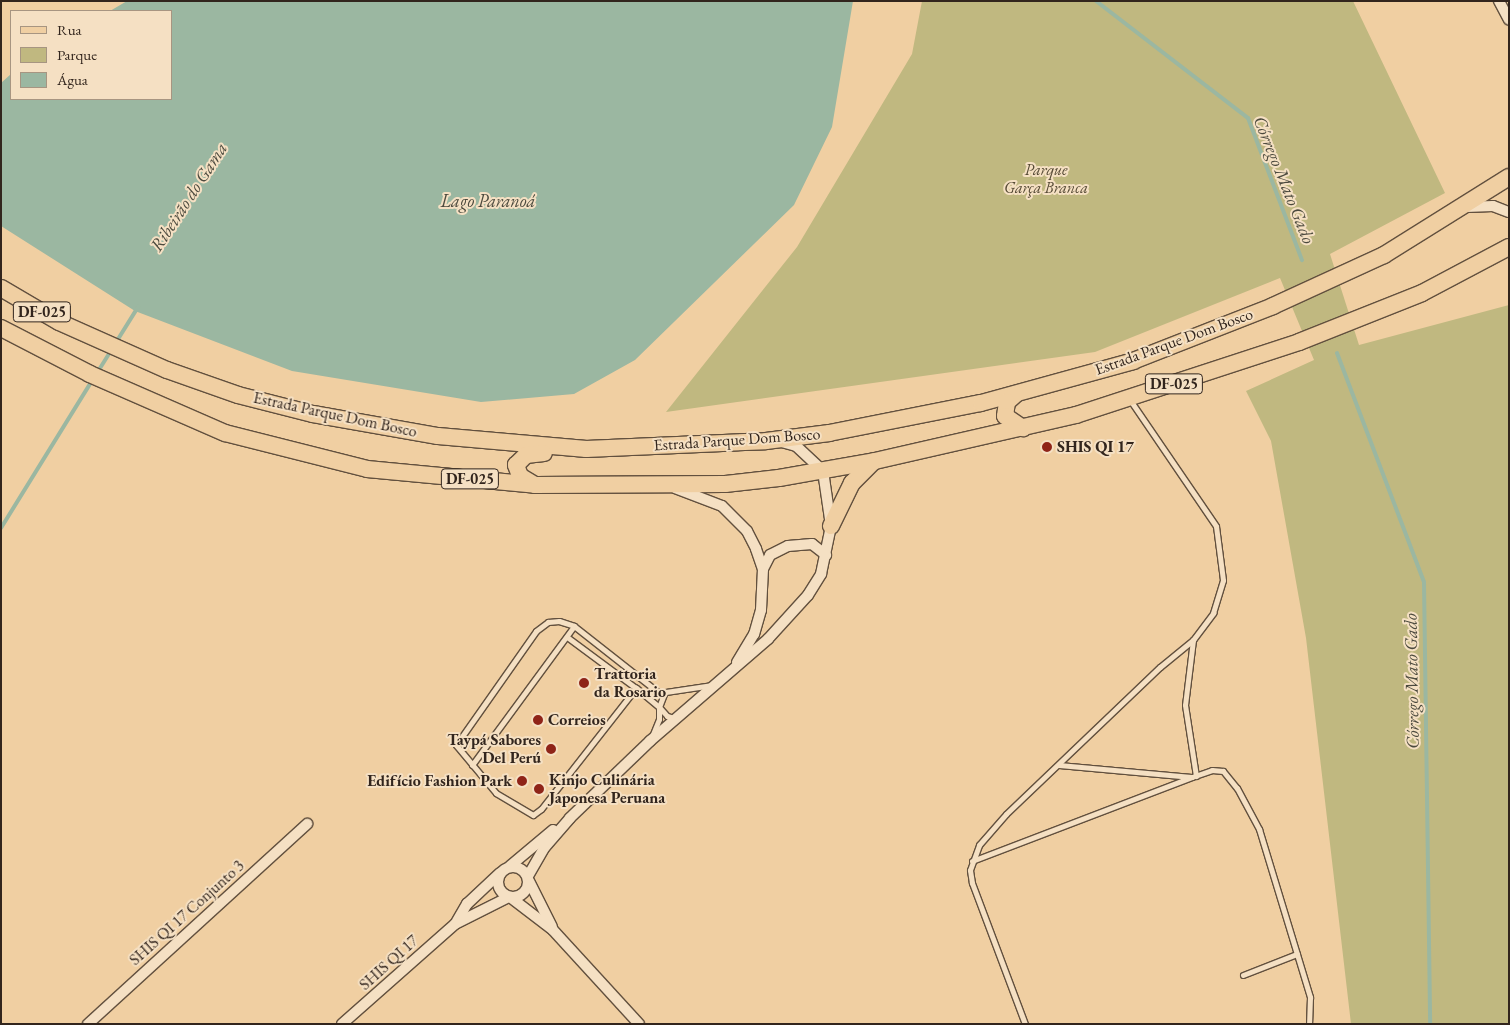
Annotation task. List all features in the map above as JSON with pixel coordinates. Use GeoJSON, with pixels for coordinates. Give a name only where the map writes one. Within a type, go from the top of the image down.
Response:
{"type":"FeatureCollection","features":[{"type":"Feature","properties":{"kind":"main road","name":"Estrada Parque Dom Bosco"},"geometry":{"type":"LineString","coordinates":[[1,288],[83,333],[139,358],[238,395],[313,414],[438,436],[586,449],[766,441],[828,433],[981,403],[1133,361],[1282,303],[1384,255],[1509,177]]}},
{"type":"Feature","properties":{"kind":"main road","name":"DF-025"},"geometry":{"type":"LineString","coordinates":[[1,328],[64,361],[225,433],[368,469],[535,485],[672,486],[725,484],[822,471],[874,461],[1023,428],[1129,398],[1299,342],[1422,293],[1509,247]]}},
{"type":"Feature","properties":{"kind":"main road"},"geometry":{"type":"LineString","coordinates":[[1016,394],[1007,402],[1005,416],[1023,428]]}},
{"type":"Feature","properties":{"kind":"main road"},"geometry":{"type":"LineString","coordinates":[[981,403],[988,408],[995,422],[984,437]]}},
{"type":"Feature","properties":{"kind":"main road"},"geometry":{"type":"LineString","coordinates":[[535,485],[517,472],[519,459],[526,455],[586,449]]}},
{"type":"Feature","properties":{"kind":"main road"},"geometry":{"type":"LineString","coordinates":[[831,526],[852,483],[874,461]]}},
{"type":"Feature","properties":{"kind":"street"},"geometry":{"type":"LineString","coordinates":[[1499,1],[1509,20]]}},
{"type":"Feature","properties":{"kind":"street"},"geometry":{"type":"LineString","coordinates":[[1458,209],[1488,205],[1509,212]]}},
{"type":"Feature","properties":{"kind":"street"},"geometry":{"type":"LineString","coordinates":[[639,1024],[553,930],[498,887],[500,874],[570,818],[650,741],[768,639],[808,595],[821,574],[831,526],[822,471],[796,446],[766,441]]}},
{"type":"Feature","properties":{"kind":"street"},"geometry":{"type":"LineString","coordinates":[[672,486],[722,506],[747,531],[763,569]]}},
{"type":"Feature","properties":{"kind":"street"},"geometry":{"type":"LineString","coordinates":[[732,671],[754,634],[761,610],[763,569],[770,555],[788,546],[812,544],[826,555]]}},
{"type":"Feature","properties":{"kind":"street"},"geometry":{"type":"LineString","coordinates":[[509,897],[523,894],[528,878],[545,847],[570,818]]}},
{"type":"Feature","properties":{"kind":"street","name":"SHIS QI 17 Conjunto 3"},"geometry":{"type":"LineString","coordinates":[[88,1024],[307,824]]}},
{"type":"Feature","properties":{"kind":"street"},"geometry":{"type":"LineString","coordinates":[[510,866],[519,867],[528,878],[553,930]]}},
{"type":"Feature","properties":{"kind":"street","name":"SHIS QI 17"},"geometry":{"type":"LineString","coordinates":[[455,924],[467,904],[500,874]]}},
{"type":"Feature","properties":{"kind":"street","name":"SHIS QI 17"},"geometry":{"type":"LineString","coordinates":[[342,1024],[455,924],[509,897]]}},
{"type":"Feature","properties":{"kind":"lane"},"geometry":{"type":"LineString","coordinates":[[1025,1024],[972,883],[972,861],[989,831],[1160,667],[1192,640],[1213,614],[1223,580],[1216,526],[1129,398]]}},
{"type":"Feature","properties":{"kind":"lane"},"geometry":{"type":"LineString","coordinates":[[636,688],[537,813],[529,814],[496,793],[458,750],[457,743],[536,631],[548,622],[559,621],[574,626],[650,689],[664,694],[715,685]]}},
{"type":"Feature","properties":{"kind":"lane"},"geometry":{"type":"LineString","coordinates":[[472,765],[574,626]]}},
{"type":"Feature","properties":{"kind":"lane"},"geometry":{"type":"LineString","coordinates":[[567,637],[636,688],[667,716],[677,718]]}},
{"type":"Feature","properties":{"kind":"lane"},"geometry":{"type":"LineString","coordinates":[[1192,640],[1185,705],[1194,776]]}},
{"type":"Feature","properties":{"kind":"lane"},"geometry":{"type":"LineString","coordinates":[[650,741],[658,724],[659,707],[664,694]]}},
{"type":"Feature","properties":{"kind":"lane"},"geometry":{"type":"LineString","coordinates":[[1059,765],[1194,776]]}},
{"type":"Feature","properties":{"kind":"lane"},"geometry":{"type":"LineString","coordinates":[[972,861],[1194,776],[1212,770],[1223,771],[1237,788],[1258,829],[1310,997],[1308,1024]]}},
{"type":"Feature","properties":{"kind":"lane"},"geometry":{"type":"LineString","coordinates":[[1242,975],[1297,954]]}},
{"type":"Feature","properties":{"kind":"green space","name":"Parque Garça Branca"},"geometry":{"type":"Polygon","coordinates":[[[922,1],[1353,1],[1445,193],[1330,254],[1359,345],[1509,305],[1509,1024],[1351,1024],[1306,638],[1271,441],[1246,391],[1314,360],[1280,278],[1095,352],[666,412],[797,247],[912,54],[922,1]]]}},
{"type":"Feature","properties":{"kind":"water","name":"Lago Paranoá"},"geometry":{"type":"Polygon","coordinates":[[[127,1],[853,1],[832,127],[794,205],[635,360],[574,394],[481,402],[292,371],[135,311],[1,226],[1,83],[10,75],[10,100],[172,100],[172,10],[112,10],[127,1]]]}},
{"type":"Feature","properties":{"kind":"waterway","name":"Córrego Mato Gado"},"geometry":{"type":"LineString","coordinates":[[1096,1],[1248,118],[1302,260]]}},
{"type":"Feature","properties":{"kind":"waterway","name":"Ribeirão do Gama"},"geometry":{"type":"LineString","coordinates":[[115,344],[138,307]]}},
{"type":"Feature","properties":{"kind":"waterway","name":"Ribeirão do Gama"},"geometry":{"type":"LineString","coordinates":[[97,373],[112,349]]}},
{"type":"Feature","properties":{"kind":"waterway","name":"Córrego Mato Gado"},"geometry":{"type":"LineString","coordinates":[[1337,353],[1424,582],[1430,1024]]}},
{"type":"Feature","properties":{"kind":"waterway","name":"Ribeirão do Gama"},"geometry":{"type":"LineString","coordinates":[[1,528],[93,379]]}},
{"type":"Feature","properties":{"kind":"place","name":"SHIS QI 17"},"geometry":{"type":"Point","coordinates":[1047,447]}},
{"type":"Feature","properties":{"kind":"place","name":"Trattoria da Rosario"},"geometry":{"type":"Point","coordinates":[584,683]}},
{"type":"Feature","properties":{"kind":"place","name":"Correios"},"geometry":{"type":"Point","coordinates":[538,720]}},
{"type":"Feature","properties":{"kind":"place","name":"Taypá Sabores Del Perú"},"geometry":{"type":"Point","coordinates":[551,749]}},
{"type":"Feature","properties":{"kind":"place","name":"Edifício Fashion Park"},"geometry":{"type":"Point","coordinates":[522,781]}},
{"type":"Feature","properties":{"kind":"place","name":"Kinjo Culinária Japonesa Peruana"},"geometry":{"type":"Point","coordinates":[539,789]}}]}
